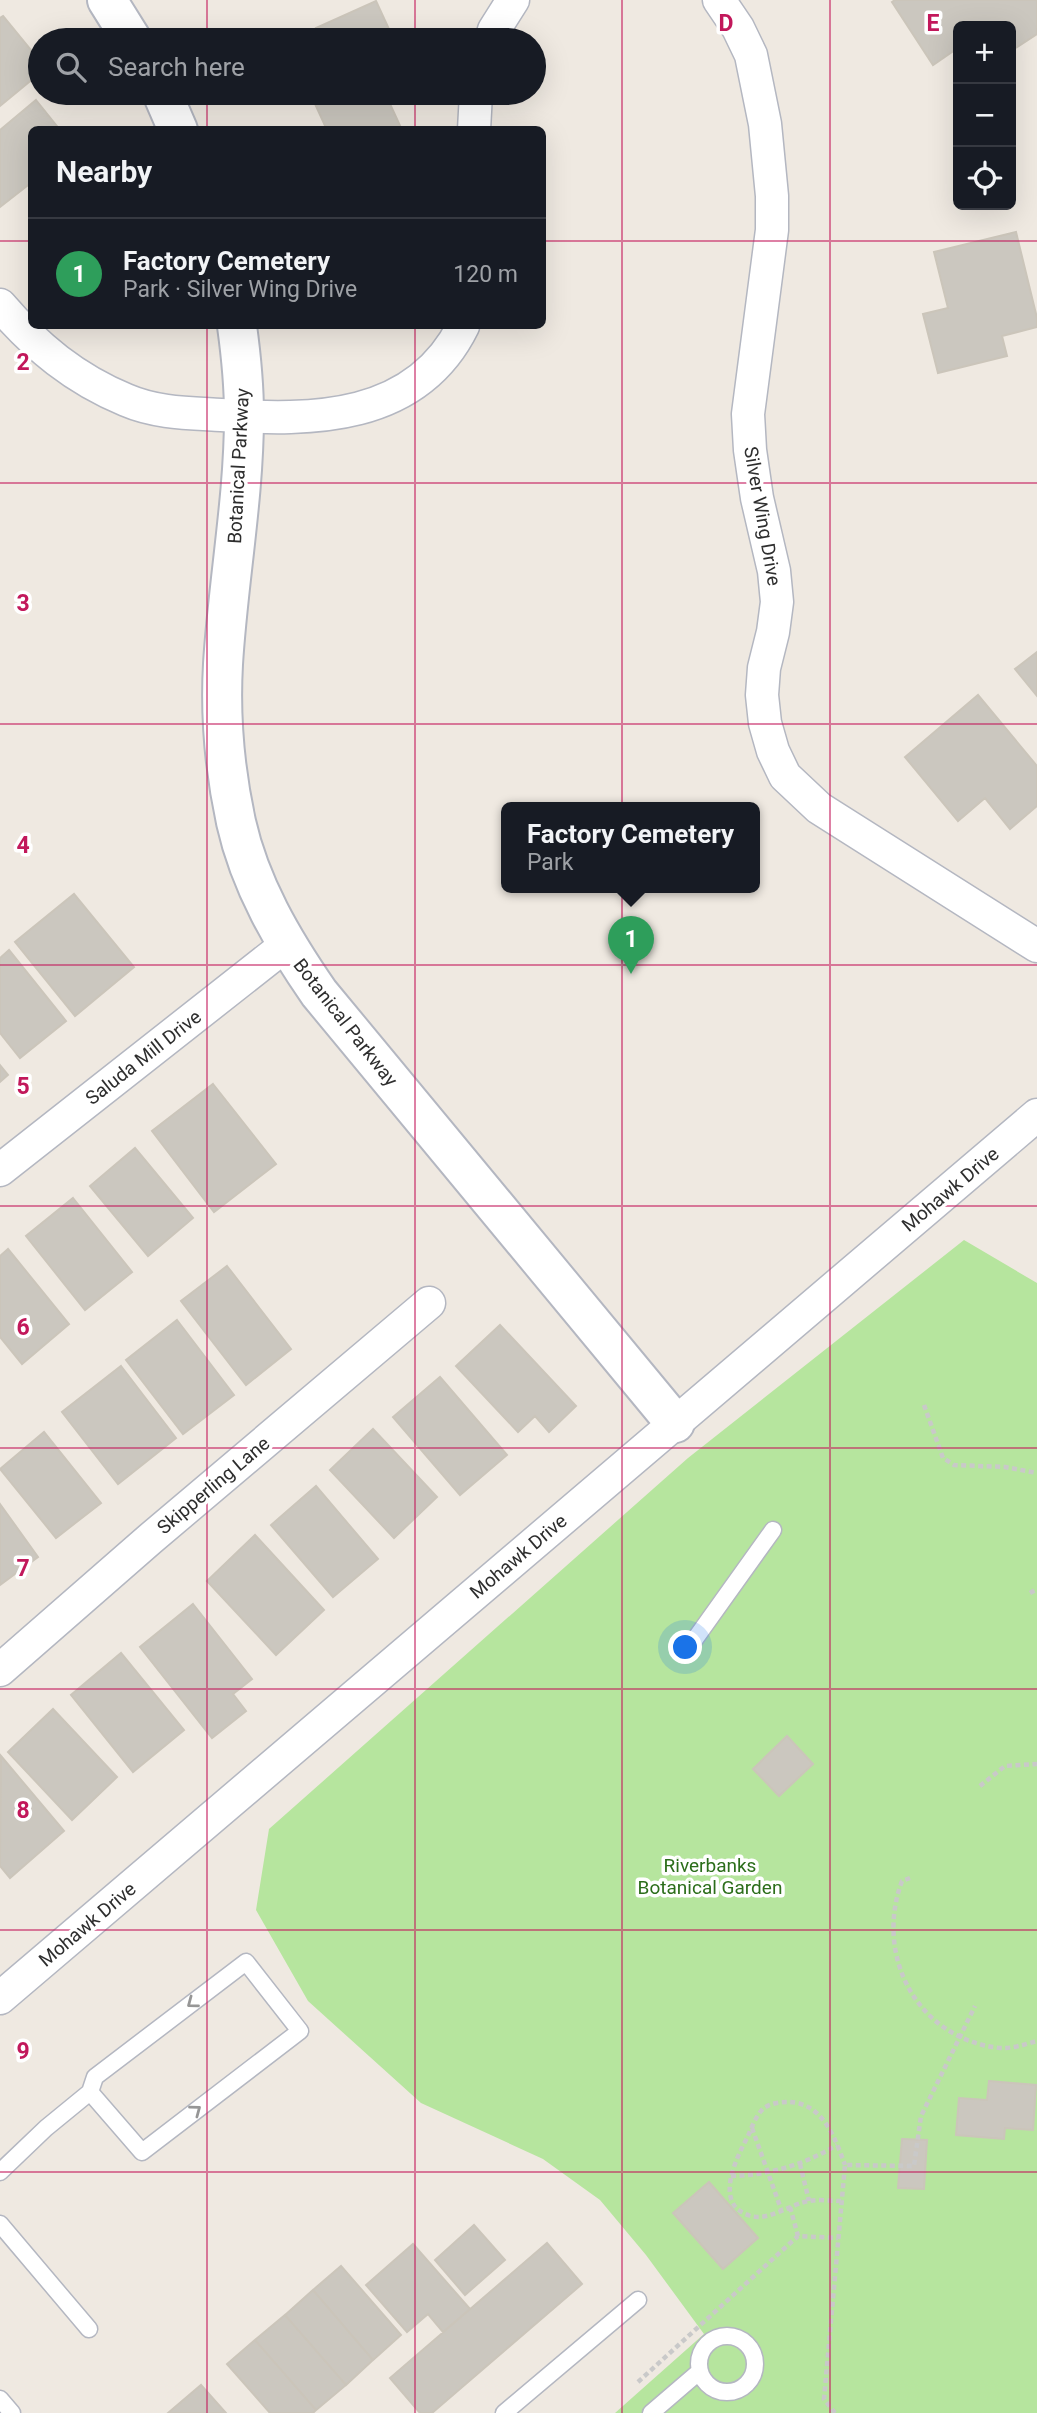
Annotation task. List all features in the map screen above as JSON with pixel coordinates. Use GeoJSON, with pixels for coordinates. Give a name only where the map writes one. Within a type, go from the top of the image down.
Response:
{"type":"FeatureCollection","features":[{"type":"Feature","properties":{"kind":"street"},"geometry":{"type":"LineString","coordinates":[[107,0],[124,28]]}},
{"type":"Feature","properties":{"kind":"street"},"geometry":{"type":"LineString","coordinates":[[495,28],[513,0]]}},
{"type":"Feature","properties":{"kind":"street","name":"Silver Wing Drive"},"geometry":{"type":"LineString","coordinates":[[719,0],[738,28],[751,55],[765,124],[772,196],[772,230],[748,414],[757,498],[774,571],[777,602],[764,668],[762,695],[765,723],[773,751],[785,776],[819,808],[1037,946]]}},
{"type":"Feature","properties":{"kind":"street"},"geometry":{"type":"LineString","coordinates":[[167,105],[176,126]]}},
{"type":"Feature","properties":{"kind":"street"},"geometry":{"type":"LineString","coordinates":[[474,126],[475,105]]}},
{"type":"Feature","properties":{"kind":"street"},"geometry":{"type":"LineString","coordinates":[[0,305],[47,354],[125,400],[166,411],[244,416],[339,413],[366,408],[393,397],[417,382],[442,358],[461,329]]}},
{"type":"Feature","properties":{"kind":"street","name":"Botanical Parkway"},"geometry":{"type":"LineString","coordinates":[[237,329],[244,416],[238,517],[223,664],[223,718],[228,773],[237,824],[250,869],[286,945],[319,993],[675,1423]]}},
{"type":"Feature","properties":{"kind":"street","name":"Saluda Mill Drive"},"geometry":{"type":"LineString","coordinates":[[0,1170],[286,945]]}},
{"type":"Feature","properties":{"kind":"street","name":"Mohawk Drive"},"geometry":{"type":"LineString","coordinates":[[0,1998],[1037,1115]]}},
{"type":"Feature","properties":{"kind":"street","name":"Skipperling Lane"},"geometry":{"type":"LineString","coordinates":[[0,1670],[429,1303]]}},
{"type":"Feature","properties":{"kind":"lane"},"geometry":{"type":"LineString","coordinates":[[685,1653],[774,1530]]}},
{"type":"Feature","properties":{"kind":"lane"},"geometry":{"type":"LineString","coordinates":[[0,2172],[92,2084],[246,1962],[300,2031],[142,2152],[92,2084]]}},
{"type":"Feature","properties":{"kind":"lane"},"geometry":{"type":"LineString","coordinates":[[0,2224],[89,2329]]}},
{"type":"Feature","properties":{"kind":"lane"},"geometry":{"type":"LineString","coordinates":[[504,2413],[638,2300]]}},
{"type":"Feature","properties":{"kind":"lane"},"geometry":{"type":"LineString","coordinates":[[652,2413],[700,2371]]}},
{"type":"Feature","properties":{"kind":"lane"},"geometry":{"type":"LineString","coordinates":[[0,2399],[12,2413]]}},
{"type":"Feature","properties":{"kind":"path"},"geometry":{"type":"LineString","coordinates":[[925,1405],[943,1458],[954,1465],[1005,1467],[1037,1473]]}},
{"type":"Feature","properties":{"kind":"path"},"geometry":{"type":"LineString","coordinates":[[1030,1594],[1037,1589]]}},
{"type":"Feature","properties":{"kind":"path"},"geometry":{"type":"LineString","coordinates":[[980,1786],[1005,1766],[1037,1764]]}},
{"type":"Feature","properties":{"kind":"path"},"geometry":{"type":"LineString","coordinates":[[910,1878],[902,1881],[893,1918],[893,1940],[903,1977],[922,2006],[944,2028],[978,2043],[1003,2048],[1037,2041]]}},
{"type":"Feature","properties":{"kind":"path"},"geometry":{"type":"LineString","coordinates":[[845,2165],[914,2166],[921,2116],[975,2006]]}},
{"type":"Feature","properties":{"kind":"path"},"geometry":{"type":"LineString","coordinates":[[835,2413],[824,2399],[845,2165],[820,2115],[808,2105],[780,2102],[765,2108],[758,2115],[731,2176],[732,2199],[741,2211],[748,2216],[760,2218],[809,2201],[841,2201]]}},
{"type":"Feature","properties":{"kind":"path"},"geometry":{"type":"LineString","coordinates":[[752,2128],[781,2209]]}},
{"type":"Feature","properties":{"kind":"path"},"geometry":{"type":"LineString","coordinates":[[731,2176],[769,2172],[800,2164],[837,2145]]}},
{"type":"Feature","properties":{"kind":"path"},"geometry":{"type":"LineString","coordinates":[[800,2164],[809,2201]]}},
{"type":"Feature","properties":{"kind":"path"},"geometry":{"type":"LineString","coordinates":[[790,2207],[798,2236]]}},
{"type":"Feature","properties":{"kind":"path"},"geometry":{"type":"LineString","coordinates":[[638,2382],[798,2236],[838,2238]]}},
{"type":"Feature","properties":{"kind":"green space","name":"Riverbanks Botanical Garden"},"geometry":{"type":"Polygon","coordinates":[[[964,1240],[1037,1283],[1037,2413],[615,2413],[704,2334],[646,2255],[600,2200],[543,2159],[421,2103],[308,2001],[256,1910],[269,1829],[688,1458],[964,1240]]]}},
{"type":"Feature","properties":{"kind":"building"},"geometry":{"type":"Polygon","coordinates":[[[1037,0],[1037,34],[1016,48],[1016,21],[953,21],[953,51],[933,65],[892,2],[1037,0]]]}},
{"type":"Feature","properties":{"kind":"building"},"geometry":{"type":"Polygon","coordinates":[[[376,1],[388,28],[316,28],[376,1]]]}},
{"type":"Feature","properties":{"kind":"building"},"geometry":{"type":"Polygon","coordinates":[[[3,16],[28,46],[28,83],[0,106],[0,18],[3,16]]]}},
{"type":"Feature","properties":{"kind":"building"},"geometry":{"type":"Polygon","coordinates":[[[30,105],[40,105],[57,126],[28,126],[28,185],[0,207],[0,130],[30,105]]]}},
{"type":"Feature","properties":{"kind":"building"},"geometry":{"type":"Polygon","coordinates":[[[316,105],[391,105],[400,126],[325,126],[316,105]]]}},
{"type":"Feature","properties":{"kind":"building"},"geometry":{"type":"Polygon","coordinates":[[[1016,232],[1037,327],[1002,336],[1007,356],[938,373],[923,314],[948,308],[934,252],[1016,232]]]}},
{"type":"Feature","properties":{"kind":"building"},"geometry":{"type":"Polygon","coordinates":[[[1037,652],[1037,696],[1015,669],[1037,652]]]}},
{"type":"Feature","properties":{"kind":"building"},"geometry":{"type":"Polygon","coordinates":[[[978,695],[1037,766],[1037,806],[1010,829],[985,798],[958,821],[905,757],[978,695]]]}},
{"type":"Feature","properties":{"kind":"building"},"geometry":{"type":"Polygon","coordinates":[[[74,894],[134,967],[75,1016],[15,942],[74,894]]]}},
{"type":"Feature","properties":{"kind":"building"},"geometry":{"type":"Polygon","coordinates":[[[9,950],[66,1021],[20,1058],[0,1033],[0,958],[9,950]]]}},
{"type":"Feature","properties":{"kind":"building"},"geometry":{"type":"Polygon","coordinates":[[[0,1065],[8,1075],[0,1082],[0,1065]]]}},
{"type":"Feature","properties":{"kind":"building"},"geometry":{"type":"Polygon","coordinates":[[[213,1084],[276,1164],[214,1212],[152,1131],[213,1084]]]}},
{"type":"Feature","properties":{"kind":"building"},"geometry":{"type":"Polygon","coordinates":[[[135,1148],[193,1218],[148,1256],[90,1186],[135,1148]]]}},
{"type":"Feature","properties":{"kind":"building"},"geometry":{"type":"Polygon","coordinates":[[[73,1198],[132,1272],[85,1310],[26,1236],[73,1198]]]}},
{"type":"Feature","properties":{"kind":"building"},"geometry":{"type":"Polygon","coordinates":[[[8,1249],[69,1324],[22,1364],[0,1337],[0,1256],[8,1249]]]}},
{"type":"Feature","properties":{"kind":"building"},"geometry":{"type":"Polygon","coordinates":[[[227,1266],[291,1349],[246,1385],[181,1301],[227,1266]]]}},
{"type":"Feature","properties":{"kind":"building"},"geometry":{"type":"Polygon","coordinates":[[[177,1320],[234,1395],[183,1434],[126,1360],[177,1320]]]}},
{"type":"Feature","properties":{"kind":"building"},"geometry":{"type":"Polygon","coordinates":[[[500,1325],[576,1406],[549,1432],[535,1416],[518,1432],[456,1366],[500,1325]]]}},
{"type":"Feature","properties":{"kind":"building"},"geometry":{"type":"Polygon","coordinates":[[[121,1366],[176,1438],[118,1484],[62,1412],[121,1366]]]}},
{"type":"Feature","properties":{"kind":"building"},"geometry":{"type":"Polygon","coordinates":[[[440,1377],[507,1455],[460,1495],[393,1417],[440,1377]]]}},
{"type":"Feature","properties":{"kind":"building"},"geometry":{"type":"Polygon","coordinates":[[[373,1429],[437,1497],[394,1538],[330,1470],[373,1429]]]}},
{"type":"Feature","properties":{"kind":"building"},"geometry":{"type":"Polygon","coordinates":[[[44,1432],[101,1503],[56,1538],[0,1469],[44,1432]]]}},
{"type":"Feature","properties":{"kind":"building"},"geometry":{"type":"Polygon","coordinates":[[[316,1486],[378,1559],[333,1597],[271,1525],[316,1486]]]}},
{"type":"Feature","properties":{"kind":"building"},"geometry":{"type":"Polygon","coordinates":[[[0,1504],[38,1557],[0,1585],[0,1504]]]}},
{"type":"Feature","properties":{"kind":"building"},"geometry":{"type":"Polygon","coordinates":[[[255,1535],[324,1610],[276,1655],[207,1581],[255,1535]]]}},
{"type":"Feature","properties":{"kind":"building"},"geometry":{"type":"Polygon","coordinates":[[[193,1604],[252,1679],[233,1694],[246,1711],[212,1738],[140,1647],[193,1604]]]}},
{"type":"Feature","properties":{"kind":"building"},"geometry":{"type":"Polygon","coordinates":[[[121,1653],[184,1730],[133,1772],[71,1695],[121,1653]]]}},
{"type":"Feature","properties":{"kind":"building"},"geometry":{"type":"Polygon","coordinates":[[[53,1709],[117,1777],[72,1820],[8,1752],[53,1709]]]}},
{"type":"Feature","properties":{"kind":"building"},"geometry":{"type":"Polygon","coordinates":[[[787,1736],[813,1764],[779,1796],[753,1769],[787,1736]]]}},
{"type":"Feature","properties":{"kind":"building"},"geometry":{"type":"Polygon","coordinates":[[[1,1756],[64,1831],[10,1878],[0,1866],[1,1756]]]}},
{"type":"Feature","properties":{"kind":"building"},"geometry":{"type":"Polygon","coordinates":[[[989,2081],[1036,2085],[1033,2130],[1005,2128],[1004,2139],[956,2135],[959,2098],[987,2100],[989,2081]]]}},
{"type":"Feature","properties":{"kind":"building"},"geometry":{"type":"Polygon","coordinates":[[[902,2139],[927,2140],[924,2189],[898,2188],[902,2139]]]}},
{"type":"Feature","properties":{"kind":"building"},"geometry":{"type":"Polygon","coordinates":[[[709,2182],[758,2238],[723,2269],[673,2213],[709,2182]]]}},
{"type":"Feature","properties":{"kind":"building"},"geometry":{"type":"Polygon","coordinates":[[[474,2225],[505,2260],[465,2295],[435,2260],[474,2225]]]}},
{"type":"Feature","properties":{"kind":"building"},"geometry":{"type":"Polygon","coordinates":[[[547,2243],[582,2284],[432,2413],[420,2413],[390,2378],[547,2243]]]}},
{"type":"Feature","properties":{"kind":"building"},"geometry":{"type":"Polygon","coordinates":[[[413,2244],[470,2309],[443,2332],[428,2314],[407,2332],[366,2285],[413,2244]]]}},
{"type":"Feature","properties":{"kind":"building"},"geometry":{"type":"Polygon","coordinates":[[[341,2266],[401,2335],[373,2360],[313,2290],[341,2266]]]}},
{"type":"Feature","properties":{"kind":"building"},"geometry":{"type":"Polygon","coordinates":[[[313,2290],[373,2360],[346,2385],[285,2315],[313,2290]]]}},
{"type":"Feature","properties":{"kind":"building"},"geometry":{"type":"Polygon","coordinates":[[[285,2315],[346,2385],[316,2410],[255,2340],[285,2315]]]}},
{"type":"Feature","properties":{"kind":"building"},"geometry":{"type":"Polygon","coordinates":[[[255,2340],[316,2410],[313,2413],[270,2413],[227,2364],[255,2340]]]}},
{"type":"Feature","properties":{"kind":"building"},"geometry":{"type":"Polygon","coordinates":[[[201,2385],[226,2413],[168,2413],[201,2385]]]}},
{"type":"Feature","properties":{"kind":"place","name":"Factory Cemetery"},"geometry":{"type":"Point","coordinates":[631,974]}}]}
